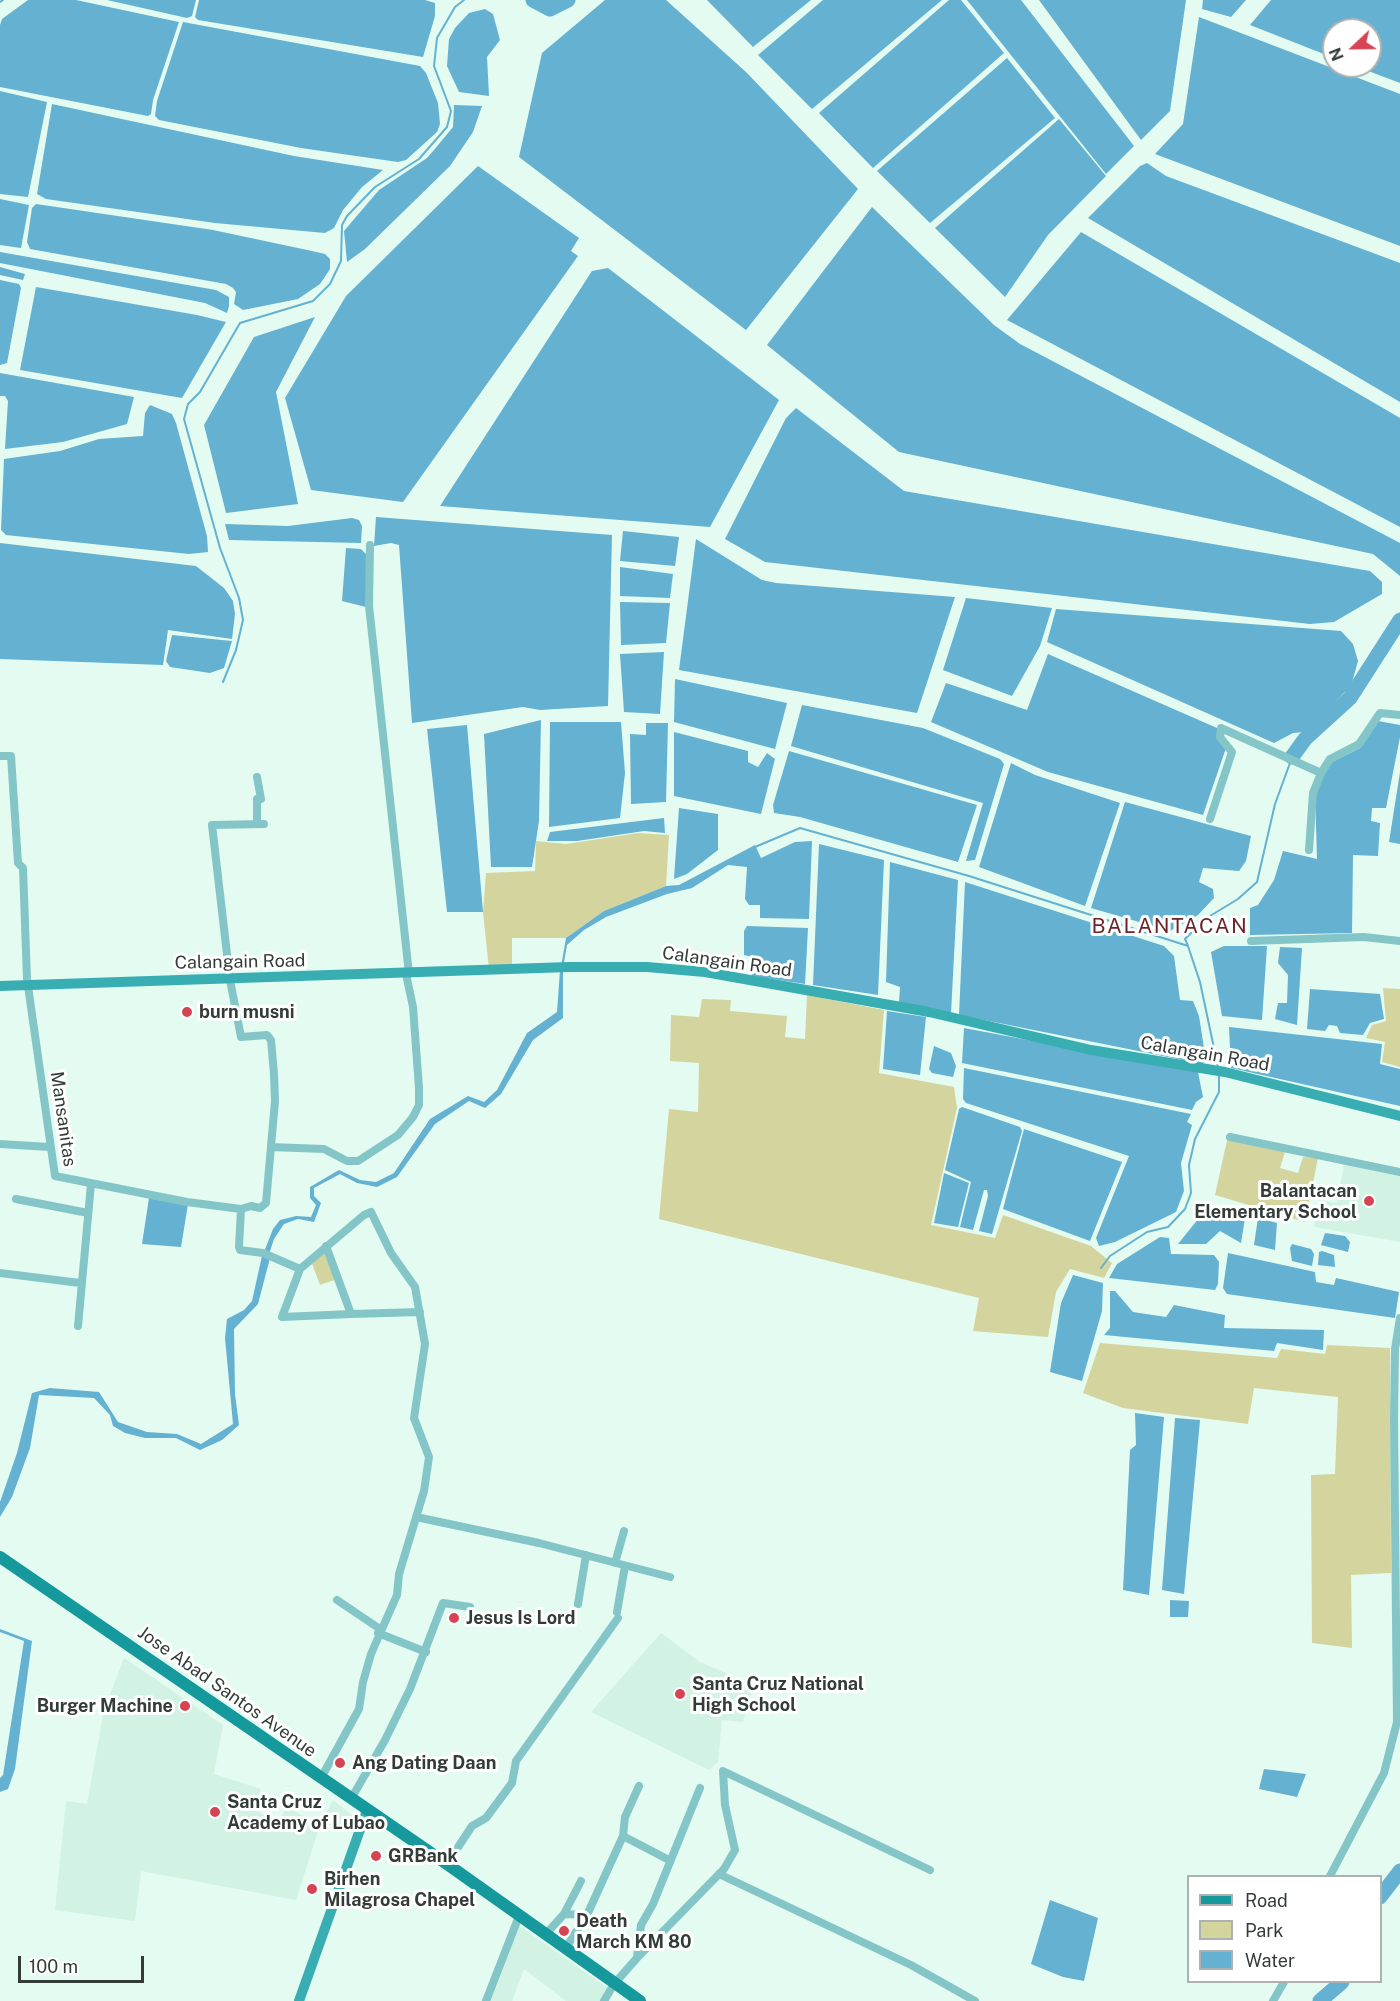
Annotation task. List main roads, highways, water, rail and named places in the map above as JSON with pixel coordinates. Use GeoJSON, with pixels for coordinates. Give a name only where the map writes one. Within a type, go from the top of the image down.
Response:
{"type":"FeatureCollection","features":[{"type":"Feature","properties":{"kind":"main road","name":"Jose Abad Santos Avenue"},"geometry":{"type":"LineString","coordinates":[[0,1557],[447,1864],[640,2001]]}},
{"type":"Feature","properties":{"kind":"water"},"geometry":{"type":"Polygon","coordinates":[[[28,0],[76,0],[179,22],[153,100],[151,114],[148,116],[0,87],[0,25],[2,19],[28,0]]]}},
{"type":"Feature","properties":{"kind":"water"},"geometry":{"type":"Polygon","coordinates":[[[107,0],[196,0],[192,16],[187,18],[107,0]]]}},
{"type":"Feature","properties":{"kind":"water"},"geometry":{"type":"Polygon","coordinates":[[[199,0],[425,0],[435,3],[435,16],[423,57],[198,20],[195,17],[199,0]]]}},
{"type":"Feature","properties":{"kind":"water"},"geometry":{"type":"Polygon","coordinates":[[[605,0],[666,0],[746,72],[858,189],[746,330],[519,157],[542,53],[605,0]]]}},
{"type":"Feature","properties":{"kind":"water"},"geometry":{"type":"Polygon","coordinates":[[[707,0],[811,0],[753,47],[707,0]]]}},
{"type":"Feature","properties":{"kind":"water"},"geometry":{"type":"Polygon","coordinates":[[[823,0],[942,0],[812,109],[758,55],[823,0]]]}},
{"type":"Feature","properties":{"kind":"water"},"geometry":{"type":"Polygon","coordinates":[[[949,0],[961,0],[1004,53],[873,168],[819,113],[949,0]]]}},
{"type":"Feature","properties":{"kind":"water"},"geometry":{"type":"Polygon","coordinates":[[[967,0],[1021,0],[1134,146],[1106,174],[967,0]]]}},
{"type":"Feature","properties":{"kind":"water"},"geometry":{"type":"Polygon","coordinates":[[[1039,0],[1186,0],[1170,111],[1141,140],[1039,0]]]}},
{"type":"Feature","properties":{"kind":"water"},"geometry":{"type":"Polygon","coordinates":[[[1203,0],[1246,0],[1231,17],[1202,9],[1203,0]]]}},
{"type":"Feature","properties":{"kind":"water"},"geometry":{"type":"Polygon","coordinates":[[[1271,0],[1400,0],[1400,83],[1382,76],[1382,18],[1322,18],[1322,53],[1250,25],[1271,0]]]}},
{"type":"Feature","properties":{"kind":"water"},"geometry":{"type":"Polygon","coordinates":[[[485,9],[493,14],[500,40],[487,57],[489,96],[459,92],[447,66],[449,39],[455,28],[469,13],[485,9]]]}},
{"type":"Feature","properties":{"kind":"water"},"geometry":{"type":"Polygon","coordinates":[[[1199,17],[1322,64],[1322,78],[1358,78],[1400,94],[1400,246],[1155,154],[1183,124],[1199,17]]]}},
{"type":"Feature","properties":{"kind":"water"},"geometry":{"type":"Polygon","coordinates":[[[183,22],[420,66],[426,73],[438,103],[440,124],[437,132],[406,160],[398,162],[301,148],[159,120],[155,116],[157,101],[183,22]]]}},
{"type":"Feature","properties":{"kind":"water"},"geometry":{"type":"Polygon","coordinates":[[[1007,58],[1055,118],[930,223],[877,171],[1007,58]]]}},
{"type":"Feature","properties":{"kind":"water"},"geometry":{"type":"Polygon","coordinates":[[[0,91],[47,102],[28,197],[0,194],[0,91]]]}},
{"type":"Feature","properties":{"kind":"water"},"geometry":{"type":"Polygon","coordinates":[[[52,104],[294,156],[383,170],[362,187],[343,210],[334,228],[325,233],[215,223],[46,199],[37,194],[52,104]]]}},
{"type":"Feature","properties":{"kind":"water"},"geometry":{"type":"Polygon","coordinates":[[[454,105],[482,106],[473,132],[450,166],[365,249],[347,262],[344,231],[379,190],[427,158],[434,150],[453,127],[454,105]]]}},
{"type":"Feature","properties":{"kind":"water"},"geometry":{"type":"Polygon","coordinates":[[[1059,119],[1106,176],[1048,235],[1005,297],[935,228],[1059,119]]]}},
{"type":"Feature","properties":{"kind":"water"},"geometry":{"type":"Polygon","coordinates":[[[1147,163],[1166,176],[1400,263],[1400,402],[1088,218],[1140,166],[1147,163]]]}},
{"type":"Feature","properties":{"kind":"water"},"geometry":{"type":"Polygon","coordinates":[[[478,166],[579,238],[571,251],[578,256],[403,502],[311,490],[285,398],[346,296],[478,166]]]}},
{"type":"Feature","properties":{"kind":"water"},"geometry":{"type":"Polygon","coordinates":[[[0,199],[29,205],[21,248],[0,245],[0,199]]]}},
{"type":"Feature","properties":{"kind":"water"},"geometry":{"type":"Polygon","coordinates":[[[36,204],[213,230],[312,251],[325,254],[330,259],[330,269],[320,284],[298,299],[243,310],[234,304],[236,292],[226,284],[30,249],[27,242],[32,208],[36,204]]]}},
{"type":"Feature","properties":{"kind":"water"},"geometry":{"type":"Polygon","coordinates":[[[872,207],[994,325],[1020,344],[1400,543],[1400,576],[1373,554],[899,452],[767,345],[872,207]]]}},
{"type":"Feature","properties":{"kind":"water"},"geometry":{"type":"Polygon","coordinates":[[[1081,232],[1400,418],[1400,527],[1007,320],[1081,232]]]}},
{"type":"Feature","properties":{"kind":"water"},"geometry":{"type":"Polygon","coordinates":[[[0,252],[216,290],[229,297],[229,306],[227,313],[205,303],[0,263],[0,252]]]}},
{"type":"Feature","properties":{"kind":"water"},"geometry":{"type":"Polygon","coordinates":[[[0,267],[25,274],[23,280],[0,275],[0,267]]]}},
{"type":"Feature","properties":{"kind":"water"},"geometry":{"type":"Polygon","coordinates":[[[608,268],[779,400],[710,527],[440,506],[592,271],[608,268]]]}},
{"type":"Feature","properties":{"kind":"water"},"geometry":{"type":"Polygon","coordinates":[[[0,280],[19,284],[21,288],[7,363],[0,365],[0,280]]]}},
{"type":"Feature","properties":{"kind":"water"},"geometry":{"type":"Polygon","coordinates":[[[36,287],[226,322],[182,398],[20,370],[36,287]]]}},
{"type":"Feature","properties":{"kind":"water"},"geometry":{"type":"Polygon","coordinates":[[[315,317],[276,392],[298,504],[226,513],[204,425],[254,337],[315,317]]]}},
{"type":"Feature","properties":{"kind":"water"},"geometry":{"type":"Polygon","coordinates":[[[0,373],[134,397],[127,424],[63,442],[5,449],[8,401],[5,396],[0,396],[0,373]]]}},
{"type":"Feature","properties":{"kind":"water"},"geometry":{"type":"Polygon","coordinates":[[[150,405],[172,414],[176,423],[207,536],[208,552],[189,554],[6,535],[1,530],[4,459],[60,451],[99,439],[143,436],[145,413],[150,405]]]}},
{"type":"Feature","properties":{"kind":"water"},"geometry":{"type":"Polygon","coordinates":[[[796,408],[904,491],[1370,571],[1382,582],[1382,594],[1334,622],[1310,624],[765,562],[725,539],[786,418],[796,408]]]}},
{"type":"Feature","properties":{"kind":"water"},"geometry":{"type":"Polygon","coordinates":[[[376,517],[612,535],[608,706],[540,710],[523,707],[412,723],[399,545],[391,543],[374,546],[376,517]]]}},
{"type":"Feature","properties":{"kind":"water"},"geometry":{"type":"Polygon","coordinates":[[[352,518],[359,520],[362,526],[361,543],[229,540],[225,524],[288,526],[352,518]]]}},
{"type":"Feature","properties":{"kind":"water"},"geometry":{"type":"Polygon","coordinates":[[[623,531],[679,537],[675,566],[620,561],[623,531]]]}},
{"type":"Feature","properties":{"kind":"water"},"geometry":{"type":"Polygon","coordinates":[[[696,539],[762,580],[955,597],[917,713],[679,670],[696,539]]]}},
{"type":"Feature","properties":{"kind":"water"},"geometry":{"type":"Polygon","coordinates":[[[0,543],[196,566],[224,588],[233,601],[235,614],[232,639],[168,630],[163,665],[0,659],[0,543]]]}},
{"type":"Feature","properties":{"kind":"water"},"geometry":{"type":"Polygon","coordinates":[[[346,548],[361,549],[366,554],[366,607],[342,601],[346,548]]]}},
{"type":"Feature","properties":{"kind":"water"},"geometry":{"type":"Polygon","coordinates":[[[620,567],[673,574],[670,598],[620,596],[620,567]]]}},
{"type":"Feature","properties":{"kind":"water"},"geometry":{"type":"Polygon","coordinates":[[[966,598],[1052,608],[1040,646],[1012,696],[943,670],[966,598]]]}},
{"type":"Feature","properties":{"kind":"water"},"geometry":{"type":"Polygon","coordinates":[[[620,602],[670,603],[666,643],[621,645],[620,602]]]}},
{"type":"Feature","properties":{"kind":"water"},"geometry":{"type":"Polygon","coordinates":[[[1056,609],[1341,631],[1353,644],[1358,661],[1351,686],[1305,732],[1293,733],[1274,743],[1047,642],[1056,609]]]}},
{"type":"Feature","properties":{"kind":"water"},"geometry":{"type":"Polygon","coordinates":[[[172,635],[232,641],[224,668],[210,673],[170,667],[166,661],[172,635]]]}},
{"type":"Feature","properties":{"kind":"water"},"geometry":{"type":"Polygon","coordinates":[[[664,652],[660,714],[624,712],[620,654],[664,652]]]}},
{"type":"Feature","properties":{"kind":"water"},"geometry":{"type":"Polygon","coordinates":[[[1048,654],[1217,728],[1226,748],[1203,815],[1048,772],[931,722],[946,683],[1027,710],[1048,654]]]}},
{"type":"Feature","properties":{"kind":"water"},"geometry":{"type":"Polygon","coordinates":[[[675,679],[787,703],[775,749],[674,722],[675,679]]]}},
{"type":"Feature","properties":{"kind":"water"},"geometry":{"type":"Polygon","coordinates":[[[802,705],[923,728],[1000,759],[1004,764],[975,860],[966,861],[983,803],[791,746],[802,705]]]}},
{"type":"Feature","properties":{"kind":"water"},"geometry":{"type":"Polygon","coordinates":[[[541,720],[539,821],[532,867],[491,867],[484,734],[541,720]]]}},
{"type":"Feature","properties":{"kind":"water"},"geometry":{"type":"Polygon","coordinates":[[[1378,721],[1400,725],[1400,737],[1386,808],[1372,808],[1371,821],[1380,823],[1378,856],[1353,855],[1352,933],[1250,935],[1250,908],[1258,905],[1274,880],[1283,851],[1317,859],[1315,792],[1330,763],[1360,748],[1378,721]]]}},
{"type":"Feature","properties":{"kind":"water"},"geometry":{"type":"Polygon","coordinates":[[[550,722],[621,722],[625,773],[620,818],[549,827],[550,722]]]}},
{"type":"Feature","properties":{"kind":"water"},"geometry":{"type":"Polygon","coordinates":[[[646,723],[668,723],[666,802],[631,804],[630,734],[646,735],[646,723]]]}},
{"type":"Feature","properties":{"kind":"water"},"geometry":{"type":"Polygon","coordinates":[[[467,725],[483,912],[447,912],[427,729],[467,725]]]}},
{"type":"Feature","properties":{"kind":"water"},"geometry":{"type":"Polygon","coordinates":[[[674,732],[748,751],[748,762],[758,767],[767,753],[775,759],[761,814],[674,796],[674,732]]]}},
{"type":"Feature","properties":{"kind":"water"},"geometry":{"type":"Polygon","coordinates":[[[789,751],[977,805],[958,862],[800,817],[774,813],[773,805],[789,751]]]}},
{"type":"Feature","properties":{"kind":"water"},"geometry":{"type":"Polygon","coordinates":[[[1011,763],[1035,775],[1120,803],[1085,906],[979,867],[1011,763]]]}},
{"type":"Feature","properties":{"kind":"water"},"geometry":{"type":"Polygon","coordinates":[[[1400,772],[1400,844],[1389,842],[1400,772]]]}},
{"type":"Feature","properties":{"kind":"water"},"geometry":{"type":"Polygon","coordinates":[[[1125,802],[1251,836],[1246,861],[1239,871],[1203,868],[1199,882],[1213,889],[1214,898],[1198,915],[1170,931],[1091,908],[1125,802]]]}},
{"type":"Feature","properties":{"kind":"water"},"geometry":{"type":"Polygon","coordinates":[[[679,808],[718,814],[718,850],[687,874],[674,879],[679,808]]]}},
{"type":"Feature","properties":{"kind":"water"},"geometry":{"type":"Polygon","coordinates":[[[664,818],[665,833],[644,831],[577,841],[547,841],[550,832],[664,818]]]}},
{"type":"Feature","properties":{"kind":"water"},"geometry":{"type":"Polygon","coordinates":[[[812,841],[809,919],[760,918],[760,905],[749,905],[745,899],[747,867],[728,865],[692,888],[667,894],[606,917],[584,930],[567,945],[563,968],[561,967],[566,938],[604,911],[666,886],[679,885],[755,845],[761,858],[795,842],[812,841]]]}},
{"type":"Feature","properties":{"kind":"water"},"geometry":{"type":"Polygon","coordinates":[[[819,844],[884,860],[878,995],[813,985],[819,844]]]}},
{"type":"Feature","properties":{"kind":"water"},"geometry":{"type":"Polygon","coordinates":[[[890,862],[958,880],[951,1013],[899,1002],[900,987],[886,982],[890,862]]]}},
{"type":"Feature","properties":{"kind":"water"},"geometry":{"type":"Polygon","coordinates":[[[965,882],[1164,946],[1174,956],[1180,1000],[1193,1001],[1199,1016],[1206,1061],[1203,1064],[959,1015],[965,882]]]}},
{"type":"Feature","properties":{"kind":"water"},"geometry":{"type":"Polygon","coordinates":[[[747,926],[808,928],[805,984],[752,976],[754,961],[752,957],[744,955],[744,931],[747,926]]]}},
{"type":"Feature","properties":{"kind":"water"},"geometry":{"type":"Polygon","coordinates":[[[1224,946],[1267,946],[1262,1020],[1222,1016],[1211,952],[1224,946]]]}},
{"type":"Feature","properties":{"kind":"water"},"geometry":{"type":"Polygon","coordinates":[[[1280,947],[1302,948],[1297,1025],[1275,1019],[1278,1003],[1287,1003],[1288,975],[1278,963],[1280,947]]]}},
{"type":"Feature","properties":{"kind":"water"},"geometry":{"type":"Polygon","coordinates":[[[560,970],[563,970],[563,1018],[533,1040],[501,1094],[485,1108],[469,1101],[435,1124],[397,1177],[377,1187],[357,1183],[340,1174],[314,1188],[314,1196],[321,1203],[314,1222],[298,1219],[284,1224],[274,1239],[269,1254],[264,1252],[273,1229],[280,1220],[296,1216],[311,1217],[316,1205],[310,1198],[310,1187],[339,1170],[360,1180],[376,1182],[394,1173],[430,1119],[468,1096],[484,1102],[497,1090],[527,1033],[557,1012],[560,970]]]}},
{"type":"Feature","properties":{"kind":"water"},"geometry":{"type":"Polygon","coordinates":[[[1310,989],[1380,994],[1384,1019],[1370,1023],[1363,1035],[1340,1033],[1337,1026],[1329,1025],[1325,1031],[1307,1029],[1310,989]]]}},
{"type":"Feature","properties":{"kind":"water"},"geometry":{"type":"Polygon","coordinates":[[[887,1011],[926,1017],[920,1075],[883,1069],[887,1011]]]}},
{"type":"Feature","properties":{"kind":"water"},"geometry":{"type":"Polygon","coordinates":[[[1229,1027],[1382,1044],[1380,1064],[1400,1069],[1400,1106],[1231,1068],[1229,1027]]]}},
{"type":"Feature","properties":{"kind":"water"},"geometry":{"type":"Polygon","coordinates":[[[964,1028],[1198,1072],[1203,1097],[1196,1102],[1192,1110],[962,1063],[964,1028]]]}},
{"type":"Feature","properties":{"kind":"water"},"geometry":{"type":"Polygon","coordinates":[[[934,1046],[951,1053],[956,1066],[953,1077],[932,1073],[929,1069],[934,1046]]]}},
{"type":"Feature","properties":{"kind":"water"},"geometry":{"type":"Polygon","coordinates":[[[964,1068],[1191,1114],[1187,1122],[1192,1125],[1181,1163],[1184,1191],[1176,1212],[1115,1242],[1099,1246],[1096,1238],[1129,1156],[966,1103],[963,1099],[964,1068]]]}},
{"type":"Feature","properties":{"kind":"water"},"geometry":{"type":"Polygon","coordinates":[[[962,1107],[1020,1127],[1022,1131],[992,1234],[979,1231],[988,1196],[987,1190],[984,1190],[973,1230],[960,1227],[971,1182],[945,1170],[959,1109],[962,1107]]]}},
{"type":"Feature","properties":{"kind":"water"},"geometry":{"type":"Polygon","coordinates":[[[1024,1129],[1122,1162],[1090,1241],[1003,1209],[1024,1129]]]}},
{"type":"Feature","properties":{"kind":"water"},"geometry":{"type":"Polygon","coordinates":[[[944,1173],[969,1183],[958,1227],[934,1223],[944,1173]]]}},
{"type":"Feature","properties":{"kind":"water"},"geometry":{"type":"Polygon","coordinates":[[[149,1198],[188,1204],[181,1247],[142,1244],[149,1198]]]}},
{"type":"Feature","properties":{"kind":"water"},"geometry":{"type":"Polygon","coordinates":[[[1207,1208],[1245,1218],[1241,1243],[1220,1231],[1206,1244],[1178,1244],[1207,1208]]]}},
{"type":"Feature","properties":{"kind":"water"},"geometry":{"type":"Polygon","coordinates":[[[1258,1218],[1277,1223],[1275,1250],[1254,1245],[1258,1218]]]}},
{"type":"Feature","properties":{"kind":"water"},"geometry":{"type":"Polygon","coordinates":[[[1325,1233],[1345,1236],[1350,1242],[1348,1252],[1321,1245],[1325,1233]]]}},
{"type":"Feature","properties":{"kind":"water"},"geometry":{"type":"Polygon","coordinates":[[[1160,1237],[1169,1238],[1171,1254],[1214,1255],[1219,1262],[1218,1284],[1215,1290],[1109,1278],[1117,1264],[1160,1237]]]}},
{"type":"Feature","properties":{"kind":"water"},"geometry":{"type":"Polygon","coordinates":[[[1292,1244],[1311,1249],[1314,1254],[1312,1266],[1292,1261],[1290,1248],[1292,1244]]]}},
{"type":"Feature","properties":{"kind":"water"},"geometry":{"type":"Polygon","coordinates":[[[1319,1252],[1334,1255],[1335,1267],[1318,1265],[1319,1252]]]}},
{"type":"Feature","properties":{"kind":"water"},"geometry":{"type":"Polygon","coordinates":[[[1228,1253],[1315,1272],[1316,1282],[1334,1285],[1336,1278],[1399,1292],[1395,1318],[1227,1294],[1223,1288],[1228,1253]]]}},
{"type":"Feature","properties":{"kind":"water"},"geometry":{"type":"Polygon","coordinates":[[[262,1256],[270,1258],[258,1304],[234,1329],[235,1394],[239,1425],[222,1440],[200,1450],[176,1438],[145,1438],[125,1433],[113,1426],[110,1415],[94,1398],[39,1395],[30,1448],[12,1497],[0,1517],[0,1502],[17,1453],[32,1393],[50,1388],[99,1392],[118,1422],[147,1432],[177,1434],[201,1444],[233,1424],[225,1338],[227,1319],[244,1310],[252,1301],[262,1256]]]}},
{"type":"Feature","properties":{"kind":"water"},"geometry":{"type":"Polygon","coordinates":[[[1073,1275],[1103,1283],[1102,1311],[1082,1381],[1050,1372],[1061,1303],[1073,1275]]]}},
{"type":"Feature","properties":{"kind":"water"},"geometry":{"type":"Polygon","coordinates":[[[1110,1291],[1115,1291],[1133,1312],[1166,1317],[1174,1305],[1225,1315],[1224,1328],[1324,1330],[1323,1350],[1277,1343],[1274,1351],[1104,1335],[1110,1328],[1110,1291]]]}},
{"type":"Feature","properties":{"kind":"water"},"geometry":{"type":"Polygon","coordinates":[[[1135,1413],[1164,1417],[1149,1595],[1123,1590],[1130,1450],[1136,1445],[1135,1413]]]}},
{"type":"Feature","properties":{"kind":"water"},"geometry":{"type":"Polygon","coordinates":[[[1175,1418],[1200,1420],[1184,1594],[1162,1590],[1175,1418]]]}},
{"type":"Feature","properties":{"kind":"water"},"geometry":{"type":"Polygon","coordinates":[[[1170,1600],[1189,1601],[1188,1617],[1170,1617],[1170,1600]]]}},
{"type":"Feature","properties":{"kind":"water"},"geometry":{"type":"Polygon","coordinates":[[[0,1629],[32,1641],[15,1769],[8,1789],[0,1792],[0,1778],[3,1775],[24,1641],[0,1632],[0,1629]]]}},
{"type":"Feature","properties":{"kind":"water"},"geometry":{"type":"Polygon","coordinates":[[[1264,1769],[1306,1774],[1297,1797],[1259,1789],[1264,1769]]]}},
{"type":"Feature","properties":{"kind":"water"},"geometry":{"type":"Polygon","coordinates":[[[1050,1900],[1098,1918],[1084,1981],[1063,1977],[1031,1964],[1050,1900]]]}},
{"type":"Feature","properties":{"kind":"waterway"},"geometry":{"type":"LineString","coordinates":[[223,682],[236,650],[243,620],[239,598],[220,548],[184,419],[188,404],[200,392],[240,323],[313,301],[330,284],[341,261],[342,225],[347,216],[375,187],[419,159],[447,127],[451,111],[434,66],[437,38],[455,7],[464,0]]}},
{"type":"Feature","properties":{"kind":"waterway"},"geometry":{"type":"LineString","coordinates":[[533,0],[550,9],[568,0]]}},
{"type":"Feature","properties":{"kind":"waterway"},"geometry":{"type":"LineString","coordinates":[[1292,757],[1305,739],[1350,698],[1400,620]]}},
{"type":"Feature","properties":{"kind":"waterway"},"geometry":{"type":"LineString","coordinates":[[755,847],[800,828],[969,876],[1188,946],[1185,939],[1195,929],[1210,916],[1238,899],[1257,882],[1275,804],[1290,763]]}},
{"type":"Feature","properties":{"kind":"waterway"},"geometry":{"type":"LineString","coordinates":[[1188,946],[1200,982],[1218,1067]]}},
{"type":"Feature","properties":{"kind":"waterway"},"geometry":{"type":"LineString","coordinates":[[1101,1268],[1110,1256],[1147,1232],[1168,1227],[1185,1209],[1191,1193],[1189,1165],[1195,1139],[1219,1092],[1219,1076]]}},
{"type":"Feature","properties":{"kind":"waterway"},"geometry":{"type":"LineString","coordinates":[[1382,1894],[1400,1871]]}},
{"type":"Feature","properties":{"kind":"waterway"},"geometry":{"type":"LineString","coordinates":[[1320,2001],[1341,1983]]}},
{"type":"Feature","properties":{"kind":"place","name":"burn musni"},"geometry":{"type":"Point","coordinates":[187,1012]}},
{"type":"Feature","properties":{"kind":"place","name":"Balantacan Elementary School"},"geometry":{"type":"Point","coordinates":[1369,1201]}},
{"type":"Feature","properties":{"kind":"place","name":"Jesus Is Lord"},"geometry":{"type":"Point","coordinates":[454,1618]}},
{"type":"Feature","properties":{"kind":"place","name":"Santa Cruz National High School"},"geometry":{"type":"Point","coordinates":[680,1694]}},
{"type":"Feature","properties":{"kind":"place","name":"Burger Machine"},"geometry":{"type":"Point","coordinates":[185,1706]}},
{"type":"Feature","properties":{"kind":"place","name":"Ang Dating Daan"},"geometry":{"type":"Point","coordinates":[340,1763]}},
{"type":"Feature","properties":{"kind":"place","name":"Santa Cruz Academy of Lubao"},"geometry":{"type":"Point","coordinates":[215,1812]}},
{"type":"Feature","properties":{"kind":"place","name":"GRBank"},"geometry":{"type":"Point","coordinates":[376,1856]}},
{"type":"Feature","properties":{"kind":"place","name":"Birhen Milagrosa Chapel"},"geometry":{"type":"Point","coordinates":[312,1889]}},
{"type":"Feature","properties":{"kind":"place","name":"Death March KM 80"},"geometry":{"type":"Point","coordinates":[564,1931]}},
{"type":"Feature","properties":{"kind":"district","name":"BALANTACAN"},"geometry":{"type":"Point","coordinates":[1170,927]}}]}
